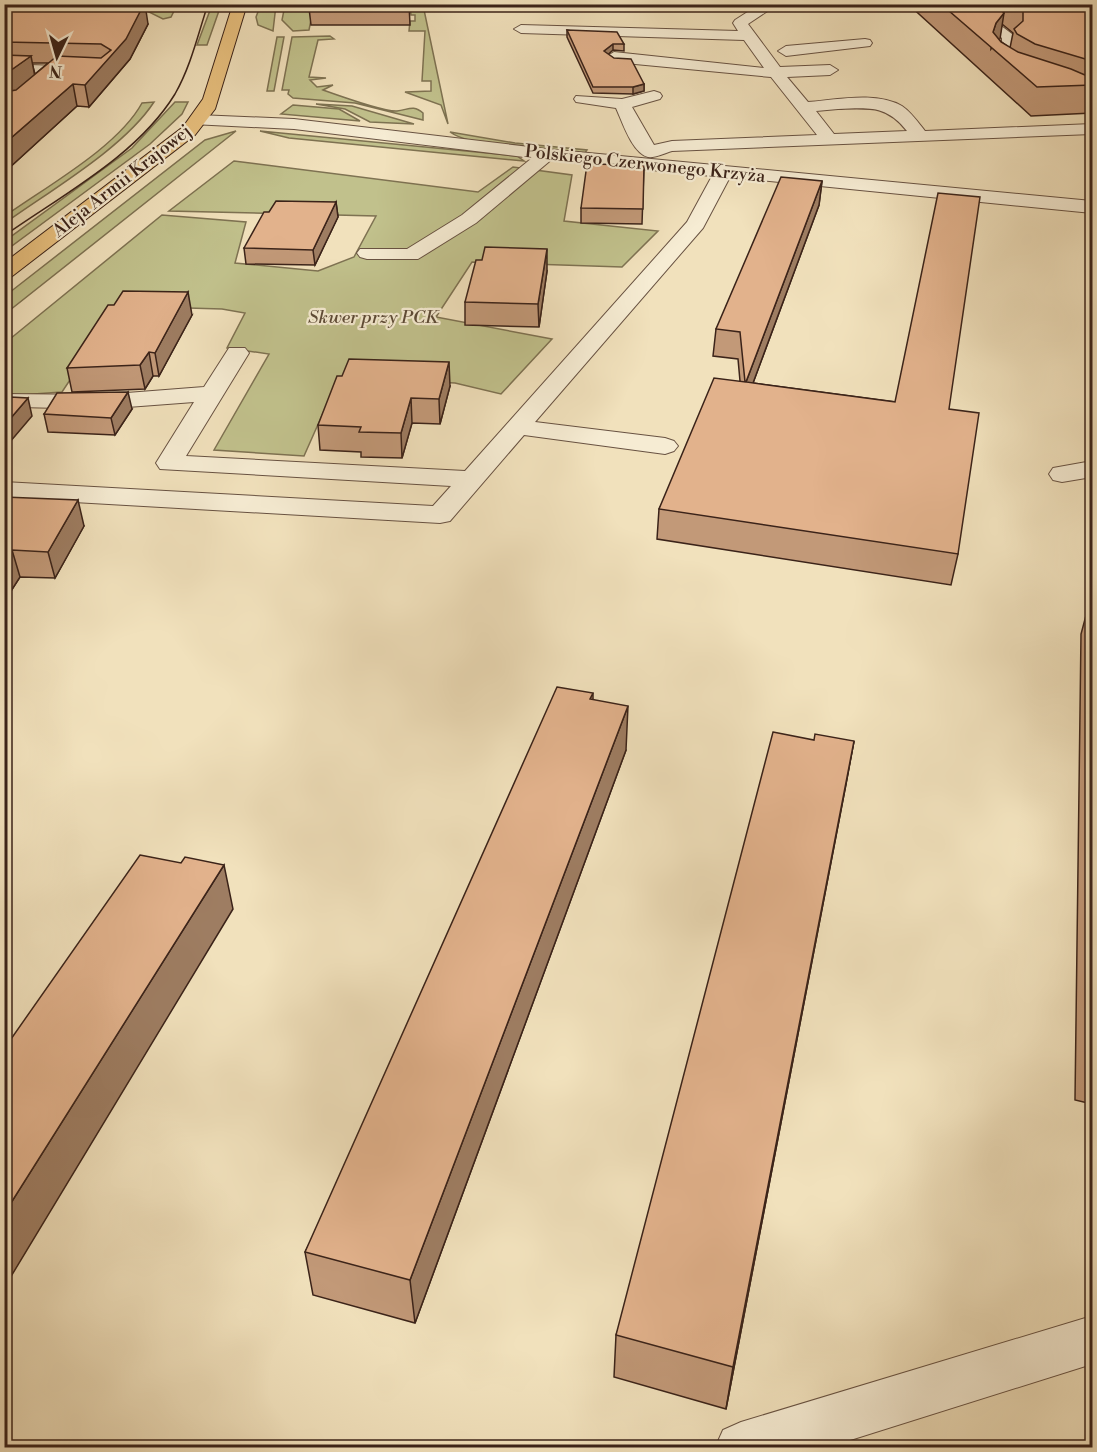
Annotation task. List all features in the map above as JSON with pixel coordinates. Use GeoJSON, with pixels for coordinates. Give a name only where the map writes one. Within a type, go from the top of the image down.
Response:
{"type":"FeatureCollection","features":[{"type":"Feature","properties":{"kind":"main road","name":"Aleja Armii Krajowej"},"geometry":{"type":"LineString","coordinates":[[4,273],[171,146],[198,120],[211,99],[240,4]]}},
{"type":"Feature","properties":{"kind":"street"},"geometry":{"type":"LineString","coordinates":[[771,4],[740,23],[760,53],[830,140]]}},
{"type":"Feature","properties":{"kind":"street"},"geometry":{"type":"LineString","coordinates":[[996,26],[1009,37],[1009,45],[998,53],[998,59],[1005,67],[1017,74],[1080,92],[1092,101]]}},
{"type":"Feature","properties":{"kind":"street"},"geometry":{"type":"LineString","coordinates":[[521,28],[749,36]]}},
{"type":"Feature","properties":{"kind":"street"},"geometry":{"type":"LineString","coordinates":[[760,53],[865,43]]}},
{"type":"Feature","properties":{"kind":"street"},"geometry":{"type":"LineString","coordinates":[[614,57],[775,72],[830,70]]}},
{"type":"Feature","properties":{"kind":"street"},"geometry":{"type":"LineString","coordinates":[[4,69],[105,72]]}},
{"type":"Feature","properties":{"kind":"street"},"geometry":{"type":"LineString","coordinates":[[38,86],[56,71]]}},
{"type":"Feature","properties":{"kind":"street"},"geometry":{"type":"LineString","coordinates":[[1059,86],[1092,85]]}},
{"type":"Feature","properties":{"kind":"street"},"geometry":{"type":"LineString","coordinates":[[582,99],[622,104],[654,96]]}},
{"type":"Feature","properties":{"kind":"street"},"geometry":{"type":"LineString","coordinates":[[622,104],[642,143],[651,152]]}},
{"type":"Feature","properties":{"kind":"street"},"geometry":{"type":"LineString","coordinates":[[804,107],[866,105],[892,108],[920,136]]}},
{"type":"Feature","properties":{"kind":"street","name":"Polskiego Czerwonego Krzyża"},"geometry":{"type":"LineString","coordinates":[[198,120],[294,124],[547,154],[1092,207]]}},
{"type":"Feature","properties":{"kind":"street"},"geometry":{"type":"LineString","coordinates":[[635,163],[651,152],[672,146],[1092,129]]}},
{"type":"Feature","properties":{"kind":"street"},"geometry":{"type":"LineString","coordinates":[[367,253],[411,255],[469,219],[547,154]]}},
{"type":"Feature","properties":{"kind":"street"},"geometry":{"type":"LineString","coordinates":[[4,490],[440,515],[696,224],[724,171]]}},
{"type":"Feature","properties":{"kind":"street"},"geometry":{"type":"LineString","coordinates":[[237,353],[169,463],[472,479]]}},
{"type":"Feature","properties":{"kind":"street"},"geometry":{"type":"LineString","coordinates":[[4,408],[12,399],[101,402],[210,394]]}},
{"type":"Feature","properties":{"kind":"street"},"geometry":{"type":"LineString","coordinates":[[517,427],[666,446]]}},
{"type":"Feature","properties":{"kind":"street"},"geometry":{"type":"LineString","coordinates":[[1062,474],[1092,469]]}},
{"type":"Feature","properties":{"kind":"street"},"geometry":{"type":"LineString","coordinates":[[741,1448],[1092,1340]]}},
{"type":"Feature","properties":{"kind":"green space"},"geometry":{"type":"Polygon","coordinates":[[[261,4],[276,5],[273,31],[258,25],[256,17],[261,4]]]}},
{"type":"Feature","properties":{"kind":"green space"},"geometry":{"type":"Polygon","coordinates":[[[149,5],[177,5],[171,17],[163,19],[145,10],[149,5]]]}},
{"type":"Feature","properties":{"kind":"green space"},"geometry":{"type":"Polygon","coordinates":[[[212,5],[221,5],[207,45],[197,45],[212,5]]]}},
{"type":"Feature","properties":{"kind":"green space"},"geometry":{"type":"Polygon","coordinates":[[[285,5],[314,5],[309,30],[293,31],[282,20],[285,5]]]}},
{"type":"Feature","properties":{"kind":"green space"},"geometry":{"type":"Polygon","coordinates":[[[410,5],[423,5],[448,124],[441,105],[405,92],[431,91],[431,81],[422,81],[425,31],[409,31],[410,21],[415,21],[415,15],[411,15],[410,5]]]}},
{"type":"Feature","properties":{"kind":"green space"},"geometry":{"type":"Polygon","coordinates":[[[330,36],[334,39],[318,40],[309,77],[326,78],[310,80],[317,87],[333,85],[323,90],[391,111],[416,109],[423,113],[423,120],[355,103],[293,98],[288,94],[289,90],[282,90],[292,37],[330,36]]]}},
{"type":"Feature","properties":{"kind":"green space"},"geometry":{"type":"Polygon","coordinates":[[[277,37],[284,37],[274,91],[267,91],[277,37]]]}},
{"type":"Feature","properties":{"kind":"green space"},"geometry":{"type":"Polygon","coordinates":[[[154,102],[125,136],[106,152],[5,223],[5,216],[99,150],[131,119],[142,103],[154,102]]]}},
{"type":"Feature","properties":{"kind":"green space"},"geometry":{"type":"Polygon","coordinates":[[[175,102],[188,102],[182,114],[150,144],[5,251],[5,241],[132,148],[175,102]]]}},
{"type":"Feature","properties":{"kind":"green space"},"geometry":{"type":"Polygon","coordinates":[[[316,104],[352,106],[414,124],[370,122],[345,109],[316,104]]]}},
{"type":"Feature","properties":{"kind":"green space"},"geometry":{"type":"Polygon","coordinates":[[[293,105],[339,109],[360,121],[281,114],[293,105]]]}},
{"type":"Feature","properties":{"kind":"green space"},"geometry":{"type":"Polygon","coordinates":[[[236,131],[5,314],[5,296],[205,140],[236,131]]]}},
{"type":"Feature","properties":{"kind":"green space"},"geometry":{"type":"Polygon","coordinates":[[[260,131],[517,156],[524,161],[289,138],[260,131]]]}},
{"type":"Feature","properties":{"kind":"green space"},"geometry":{"type":"Polygon","coordinates":[[[450,132],[515,143],[587,150],[585,153],[495,145],[461,138],[450,132]]]}},
{"type":"Feature","properties":{"kind":"green space","name":"Skwer przy PCK"},"geometry":{"type":"Polygon","coordinates":[[[234,161],[478,192],[513,167],[572,175],[564,221],[658,231],[622,267],[472,262],[436,317],[552,339],[501,394],[455,383],[339,377],[304,456],[214,450],[269,354],[227,348],[245,313],[222,309],[119,306],[62,392],[5,396],[5,343],[162,215],[246,222],[235,263],[318,271],[354,257],[376,216],[169,211],[234,161]]]}},
{"type":"Feature","properties":{"kind":"building"},"geometry":{"type":"Polygon","coordinates":[[[4,4],[144,4],[126,39],[85,85],[73,84],[4,144],[4,92],[16,90],[57,56],[101,58],[111,50],[101,44],[4,42],[4,4]]]}},
{"type":"Feature","properties":{"kind":"building"},"geometry":{"type":"Polygon","coordinates":[[[310,4],[409,4],[409,9],[309,8],[310,4]]]}},
{"type":"Feature","properties":{"kind":"building"},"geometry":{"type":"Polygon","coordinates":[[[941,4],[995,4],[1004,13],[996,23],[993,32],[1001,42],[1018,52],[1092,78],[1092,85],[1037,87],[941,4]]]}},
{"type":"Feature","properties":{"kind":"building"},"geometry":{"type":"Polygon","coordinates":[[[1014,4],[1092,4],[1092,61],[1035,44],[1017,34],[1014,29],[1023,21],[1023,11],[1014,4]]]}},
{"type":"Feature","properties":{"kind":"building"},"geometry":{"type":"Polygon","coordinates":[[[567,30],[617,32],[624,44],[613,44],[604,51],[614,58],[631,59],[644,84],[633,87],[593,87],[567,30]]]}},
{"type":"Feature","properties":{"kind":"building"},"geometry":{"type":"Polygon","coordinates":[[[4,55],[31,56],[4,75],[4,55]]]}},
{"type":"Feature","properties":{"kind":"building"},"geometry":{"type":"Polygon","coordinates":[[[587,164],[644,165],[643,209],[581,208],[587,164]]]}},
{"type":"Feature","properties":{"kind":"building"},"geometry":{"type":"Polygon","coordinates":[[[781,177],[822,181],[746,382],[895,402],[938,193],[980,197],[949,409],[979,413],[958,554],[659,509],[714,378],[745,382],[740,332],[716,329],[781,177]]]}},
{"type":"Feature","properties":{"kind":"building"},"geometry":{"type":"Polygon","coordinates":[[[276,201],[336,202],[313,250],[244,248],[264,212],[269,212],[276,201]]]}},
{"type":"Feature","properties":{"kind":"building"},"geometry":{"type":"Polygon","coordinates":[[[485,247],[547,249],[538,304],[465,302],[476,260],[482,260],[485,247]]]}},
{"type":"Feature","properties":{"kind":"building"},"geometry":{"type":"Polygon","coordinates":[[[123,291],[188,292],[155,353],[149,352],[140,365],[67,368],[108,305],[114,305],[123,291]]]}},
{"type":"Feature","properties":{"kind":"building"},"geometry":{"type":"Polygon","coordinates":[[[349,359],[449,362],[439,399],[411,398],[401,433],[359,432],[361,427],[318,425],[337,376],[342,376],[349,359]]]}},
{"type":"Feature","properties":{"kind":"building"},"geometry":{"type":"Polygon","coordinates":[[[128,392],[111,418],[44,414],[57,393],[128,392]]]}},
{"type":"Feature","properties":{"kind":"building"},"geometry":{"type":"Polygon","coordinates":[[[28,398],[4,426],[4,399],[28,398]]]}},
{"type":"Feature","properties":{"kind":"building"},"geometry":{"type":"Polygon","coordinates":[[[4,497],[78,500],[48,552],[12,550],[4,563],[4,497]]]}},
{"type":"Feature","properties":{"kind":"building"},"geometry":{"type":"Polygon","coordinates":[[[1092,620],[1092,1056],[1091,1056],[1092,620]]]}},
{"type":"Feature","properties":{"kind":"building"},"geometry":{"type":"Polygon","coordinates":[[[557,687],[593,693],[590,699],[628,706],[410,1280],[305,1252],[557,687]]]}},
{"type":"Feature","properties":{"kind":"building"},"geometry":{"type":"Polygon","coordinates":[[[773,732],[814,740],[815,734],[854,741],[733,1367],[616,1335],[773,732]]]}},
{"type":"Feature","properties":{"kind":"building"},"geometry":{"type":"Polygon","coordinates":[[[140,855],[181,863],[185,857],[224,865],[4,1214],[4,1049],[140,855]]]}},
{"type":"Feature","properties":{"kind":"tram line"},"geometry":{"type":"LineString","coordinates":[[4,236],[97,173],[140,137],[159,116],[175,94],[186,72],[208,4]]}}]}
